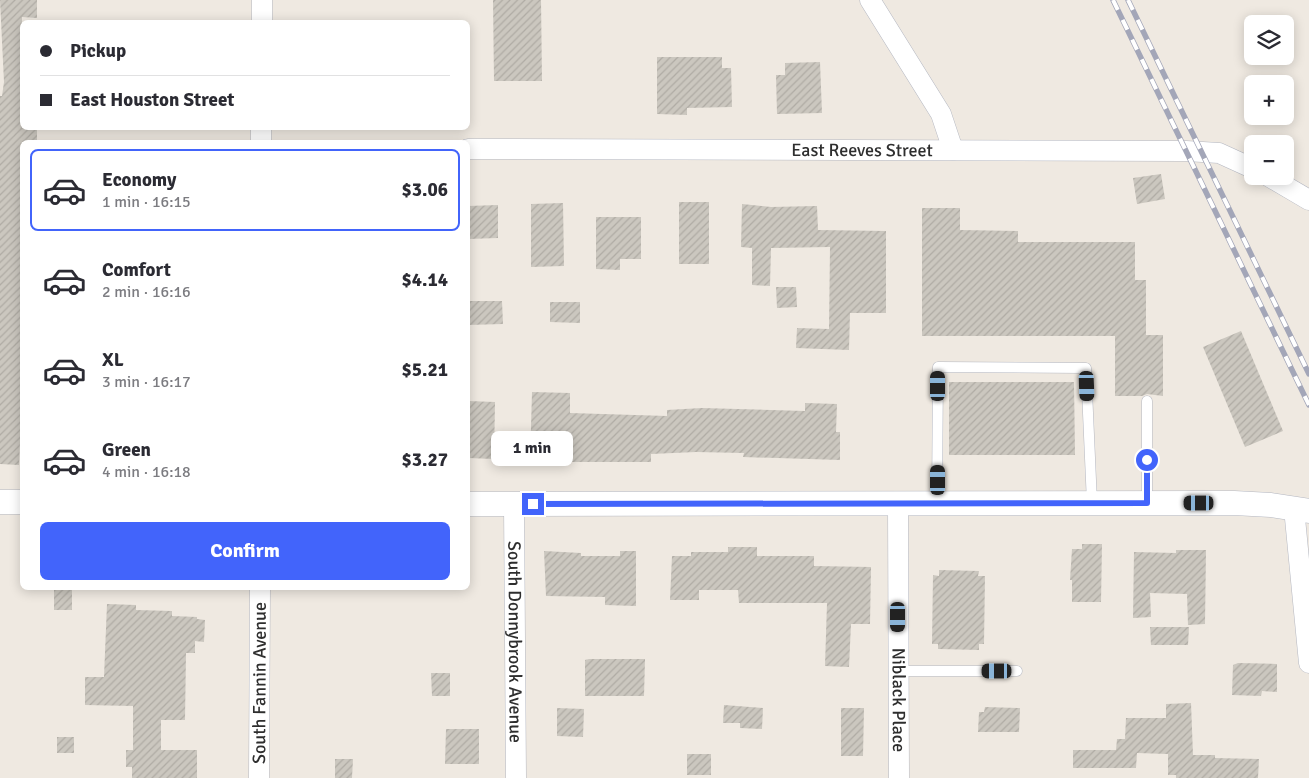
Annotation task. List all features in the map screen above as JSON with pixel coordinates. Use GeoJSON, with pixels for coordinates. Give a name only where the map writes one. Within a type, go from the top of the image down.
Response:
{"type":"FeatureCollection","features":[{"type":"Feature","properties":{"kind":"street"},"geometry":{"type":"LineString","coordinates":[[262,0],[262,20]]}},
{"type":"Feature","properties":{"kind":"street"},"geometry":{"type":"LineString","coordinates":[[870,0],[941,114],[953,150]]}},
{"type":"Feature","properties":{"kind":"street","name":"East Reeves Street"},"geometry":{"type":"LineString","coordinates":[[470,149],[1201,151],[1219,154],[1244,165]]}},
{"type":"Feature","properties":{"kind":"street"},"geometry":{"type":"LineString","coordinates":[[1283,185],[1309,200]]}},
{"type":"Feature","properties":{"kind":"street"},"geometry":{"type":"LineString","coordinates":[[0,502],[20,502]]}},
{"type":"Feature","properties":{"kind":"street"},"geometry":{"type":"LineString","coordinates":[[470,504],[1234,503],[1301,509],[1309,663]]}},
{"type":"Feature","properties":{"kind":"street","name":"South Donnybrook Avenue"},"geometry":{"type":"LineString","coordinates":[[514,504],[516,778]]}},
{"type":"Feature","properties":{"kind":"street","name":"Niblack Place"},"geometry":{"type":"LineString","coordinates":[[898,504],[899,778]]}},
{"type":"Feature","properties":{"kind":"street","name":"South Fannin Avenue"},"geometry":{"type":"LineString","coordinates":[[259,778],[260,590]]}},
{"type":"Feature","properties":{"kind":"lane"},"geometry":{"type":"LineString","coordinates":[[937,504],[938,367],[1086,368],[1092,503]]}},
{"type":"Feature","properties":{"kind":"lane"},"geometry":{"type":"LineString","coordinates":[[1147,401],[1147,503]]}},
{"type":"Feature","properties":{"kind":"lane"},"geometry":{"type":"LineString","coordinates":[[898,671],[1017,671]]}},
{"type":"Feature","properties":{"kind":"building"},"geometry":{"type":"Polygon","coordinates":[[[0,0],[37,0],[37,18],[22,17],[22,20],[20,20],[20,130],[37,130],[37,140],[20,140],[19,465],[0,464],[0,96],[2,96],[4,82],[0,0]]]}},
{"type":"Feature","properties":{"kind":"building"},"geometry":{"type":"Polygon","coordinates":[[[493,0],[541,0],[542,81],[494,81],[493,0]]]}},
{"type":"Feature","properties":{"kind":"building"},"geometry":{"type":"Polygon","coordinates":[[[657,57],[722,57],[722,68],[731,68],[732,107],[687,108],[687,115],[657,114],[657,57]]]}},
{"type":"Feature","properties":{"kind":"building"},"geometry":{"type":"Polygon","coordinates":[[[820,62],[822,113],[777,114],[776,75],[785,75],[785,63],[820,62]]]}},
{"type":"Feature","properties":{"kind":"building"},"geometry":{"type":"Polygon","coordinates":[[[1161,174],[1165,199],[1137,204],[1133,178],[1161,174]]]}},
{"type":"Feature","properties":{"kind":"building"},"geometry":{"type":"Polygon","coordinates":[[[679,202],[709,202],[709,264],[679,264],[679,202]]]}},
{"type":"Feature","properties":{"kind":"building"},"geometry":{"type":"Polygon","coordinates":[[[563,203],[564,266],[531,267],[531,204],[563,203]]]}},
{"type":"Feature","properties":{"kind":"building"},"geometry":{"type":"Polygon","coordinates":[[[742,204],[771,207],[817,206],[818,230],[886,231],[886,313],[850,313],[849,350],[796,348],[797,328],[829,329],[830,247],[771,248],[770,286],[752,285],[752,248],[741,247],[742,204]]]}},
{"type":"Feature","properties":{"kind":"building"},"geometry":{"type":"Polygon","coordinates":[[[498,205],[498,238],[470,239],[470,206],[498,205]]]}},
{"type":"Feature","properties":{"kind":"building"},"geometry":{"type":"Polygon","coordinates":[[[922,208],[960,208],[960,230],[1018,231],[1018,242],[1135,242],[1135,280],[1146,280],[1146,335],[1163,335],[1163,396],[1147,394],[1142,396],[1115,396],[1115,336],[922,336],[922,208]]]}},
{"type":"Feature","properties":{"kind":"building"},"geometry":{"type":"Polygon","coordinates":[[[596,217],[641,217],[641,259],[620,259],[620,270],[596,269],[596,217]]]}},
{"type":"Feature","properties":{"kind":"building"},"geometry":{"type":"Polygon","coordinates":[[[776,287],[796,287],[797,307],[777,308],[776,287]]]}},
{"type":"Feature","properties":{"kind":"building"},"geometry":{"type":"Polygon","coordinates":[[[470,301],[502,301],[503,324],[470,325],[470,301]]]}},
{"type":"Feature","properties":{"kind":"building"},"geometry":{"type":"Polygon","coordinates":[[[550,302],[580,302],[580,323],[550,322],[550,302]]]}},
{"type":"Feature","properties":{"kind":"building"},"geometry":{"type":"Polygon","coordinates":[[[1241,331],[1283,431],[1245,447],[1203,347],[1241,331]]]}},
{"type":"Feature","properties":{"kind":"building"},"geometry":{"type":"Polygon","coordinates":[[[949,382],[1074,382],[1075,455],[949,455],[949,382]]]}},
{"type":"Feature","properties":{"kind":"building"},"geometry":{"type":"Polygon","coordinates":[[[532,392],[570,393],[570,413],[667,416],[667,410],[702,408],[805,411],[805,403],[837,404],[836,432],[840,432],[840,460],[743,457],[744,453],[696,452],[651,454],[651,462],[530,462],[532,392]]]}},
{"type":"Feature","properties":{"kind":"building"},"geometry":{"type":"Polygon","coordinates":[[[470,401],[495,402],[494,459],[470,458],[470,401]]]}},
{"type":"Feature","properties":{"kind":"building"},"geometry":{"type":"Polygon","coordinates":[[[1082,544],[1102,544],[1101,602],[1072,602],[1072,580],[1070,580],[1072,549],[1082,549],[1082,544]]]}},
{"type":"Feature","properties":{"kind":"building"},"geometry":{"type":"Polygon","coordinates":[[[728,547],[757,547],[757,556],[814,556],[814,566],[871,567],[870,624],[851,624],[849,667],[825,666],[827,603],[739,603],[738,590],[699,590],[699,600],[670,600],[672,556],[691,556],[691,552],[728,552],[728,547]]]}},
{"type":"Feature","properties":{"kind":"building"},"geometry":{"type":"Polygon","coordinates":[[[1176,550],[1206,550],[1205,624],[1188,625],[1187,594],[1150,593],[1151,617],[1133,618],[1134,552],[1176,553],[1176,550]]]}},
{"type":"Feature","properties":{"kind":"building"},"geometry":{"type":"Polygon","coordinates":[[[544,551],[581,553],[581,556],[620,556],[620,551],[636,551],[636,606],[605,605],[605,597],[546,596],[544,551]]]}},
{"type":"Feature","properties":{"kind":"building"},"geometry":{"type":"Polygon","coordinates":[[[939,570],[979,571],[978,576],[985,576],[984,644],[979,644],[979,650],[938,649],[938,644],[932,644],[933,575],[939,576],[939,570]]]}},
{"type":"Feature","properties":{"kind":"building"},"geometry":{"type":"Polygon","coordinates":[[[54,590],[72,590],[72,610],[54,610],[54,590]]]}},
{"type":"Feature","properties":{"kind":"building"},"geometry":{"type":"Polygon","coordinates":[[[107,604],[136,605],[136,610],[172,611],[172,616],[197,617],[197,619],[205,620],[204,642],[195,641],[195,653],[186,653],[185,720],[161,720],[161,750],[197,750],[197,778],[132,778],[132,767],[126,767],[126,750],[133,750],[133,706],[85,705],[85,677],[104,677],[107,604]]]}},
{"type":"Feature","properties":{"kind":"building"},"geometry":{"type":"Polygon","coordinates":[[[1150,627],[1189,627],[1188,645],[1151,645],[1150,627]]]}},
{"type":"Feature","properties":{"kind":"building"},"geometry":{"type":"Polygon","coordinates":[[[645,659],[644,696],[585,696],[585,660],[645,659]]]}},
{"type":"Feature","properties":{"kind":"building"},"geometry":{"type":"Polygon","coordinates":[[[1238,663],[1277,664],[1277,692],[1262,691],[1261,696],[1232,695],[1233,665],[1238,663]]]}},
{"type":"Feature","properties":{"kind":"building"},"geometry":{"type":"Polygon","coordinates":[[[431,673],[450,673],[450,696],[432,696],[431,673]]]}},
{"type":"Feature","properties":{"kind":"building"},"geometry":{"type":"Polygon","coordinates":[[[1191,703],[1193,755],[1215,755],[1215,758],[1259,759],[1258,778],[1176,778],[1176,775],[1168,775],[1168,754],[1137,753],[1136,768],[1073,768],[1073,750],[1116,750],[1117,739],[1125,739],[1126,718],[1166,718],[1166,704],[1191,703]]]}},
{"type":"Feature","properties":{"kind":"building"},"geometry":{"type":"Polygon","coordinates":[[[724,705],[763,708],[762,729],[740,728],[740,723],[723,723],[724,705]]]}},
{"type":"Feature","properties":{"kind":"building"},"geometry":{"type":"Polygon","coordinates":[[[985,707],[1020,708],[1019,732],[978,732],[979,712],[984,712],[985,707]]]}},
{"type":"Feature","properties":{"kind":"building"},"geometry":{"type":"Polygon","coordinates":[[[557,708],[584,709],[583,737],[557,736],[557,708]]]}},
{"type":"Feature","properties":{"kind":"building"},"geometry":{"type":"Polygon","coordinates":[[[841,708],[864,708],[863,756],[841,756],[841,708]]]}},
{"type":"Feature","properties":{"kind":"building"},"geometry":{"type":"Polygon","coordinates":[[[446,729],[479,729],[479,764],[445,764],[446,729]]]}},
{"type":"Feature","properties":{"kind":"building"},"geometry":{"type":"Polygon","coordinates":[[[57,737],[74,737],[74,753],[57,753],[57,737]]]}},
{"type":"Feature","properties":{"kind":"building"},"geometry":{"type":"Polygon","coordinates":[[[687,754],[711,754],[711,775],[687,775],[687,754]]]}},
{"type":"Feature","properties":{"kind":"building"},"geometry":{"type":"Polygon","coordinates":[[[335,759],[353,759],[352,778],[335,778],[335,759]]]}},
{"type":"Feature","properties":{"kind":"railway"},"geometry":{"type":"LineString","coordinates":[[1113,0],[1309,405]]}},
{"type":"Feature","properties":{"kind":"railway"},"geometry":{"type":"LineString","coordinates":[[1128,0],[1309,374]]}},
{"type":"Feature","properties":{"kind":"route"},"geometry":{"type":"LineString","coordinates":[[533,504],[1147,503],[1147,460]]}}]}
